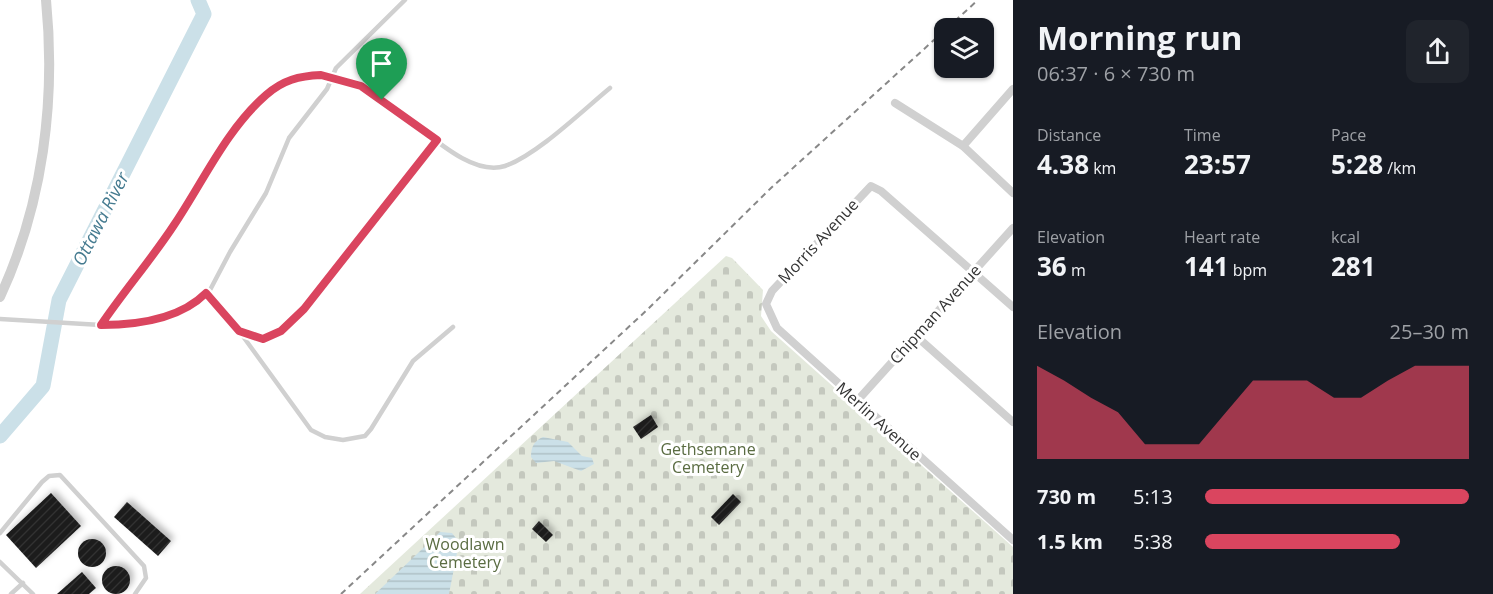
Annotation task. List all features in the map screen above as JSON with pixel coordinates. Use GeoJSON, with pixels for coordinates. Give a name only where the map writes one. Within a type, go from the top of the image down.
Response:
{"type":"FeatureCollection","features":[{"type":"Feature","properties":{"kind":"street"},"geometry":{"type":"LineString","coordinates":[[0,297],[4,280],[22,239],[44,148],[50,74],[46,0]]}},
{"type":"Feature","properties":{"kind":"street"},"geometry":{"type":"LineString","coordinates":[[963,146],[1013,90]]}},
{"type":"Feature","properties":{"kind":"street"},"geometry":{"type":"LineString","coordinates":[[895,103],[963,146],[1013,193]]}},
{"type":"Feature","properties":{"kind":"street","name":"Morris Avenue"},"geometry":{"type":"LineString","coordinates":[[772,291],[871,186],[876,187],[972,272]]}},
{"type":"Feature","properties":{"kind":"street","name":"Chipman Avenue"},"geometry":{"type":"LineString","coordinates":[[857,401],[1013,228]]}},
{"type":"Feature","properties":{"kind":"street"},"geometry":{"type":"LineString","coordinates":[[972,272],[1013,307]]}},
{"type":"Feature","properties":{"kind":"street","name":"Merlin Avenue"},"geometry":{"type":"LineString","coordinates":[[772,291],[766,304],[777,328],[1013,540]]}},
{"type":"Feature","properties":{"kind":"street"},"geometry":{"type":"LineString","coordinates":[[916,336],[1013,422]]}},
{"type":"Feature","properties":{"kind":"lane"},"geometry":{"type":"LineString","coordinates":[[0,319],[78,326],[135,323],[177,312],[206,293],[266,193],[289,138],[315,107],[336,68],[405,0]]}},
{"type":"Feature","properties":{"kind":"lane"},"geometry":{"type":"LineString","coordinates":[[101,325],[154,255],[229,139],[256,104],[268,93],[293,78],[321,75],[361,86],[473,164],[502,167],[532,152],[610,88]]}},
{"type":"Feature","properties":{"kind":"lane"},"geometry":{"type":"LineString","coordinates":[[239,331],[263,339],[281,331],[292,322],[437,140]]}},
{"type":"Feature","properties":{"kind":"lane"},"geometry":{"type":"LineString","coordinates":[[206,293],[239,331],[307,425],[325,437],[343,440],[357,438],[371,429],[413,361],[453,327]]}},
{"type":"Feature","properties":{"kind":"lane"},"geometry":{"type":"LineString","coordinates":[[0,533],[42,482],[49,476],[60,475],[144,566],[146,578],[135,594]]}},
{"type":"Feature","properties":{"kind":"lane"},"geometry":{"type":"LineString","coordinates":[[0,562],[33,594]]}},
{"type":"Feature","properties":{"kind":"lane"},"geometry":{"type":"LineString","coordinates":[[10,594],[23,583]]}},
{"type":"Feature","properties":{"kind":"green space","name":"Gethsemane Cemetery"},"geometry":{"type":"Polygon","coordinates":[[[726,256],[732,258],[763,290],[761,316],[771,331],[1013,547],[1013,594],[360,594],[726,256]]]}},
{"type":"Feature","properties":{"kind":"water"},"geometry":{"type":"Polygon","coordinates":[[[543,437],[568,442],[582,456],[592,458],[594,464],[581,471],[554,461],[536,463],[531,457],[532,450],[535,442],[543,437]]]}},
{"type":"Feature","properties":{"kind":"water"},"geometry":{"type":"Polygon","coordinates":[[[440,532],[452,533],[459,542],[449,594],[375,594],[440,532]]]}},
{"type":"Feature","properties":{"kind":"building"},"geometry":{"type":"Polygon","coordinates":[[[651,415],[658,427],[641,439],[633,427],[651,415]]]}},
{"type":"Feature","properties":{"kind":"building"},"geometry":{"type":"Polygon","coordinates":[[[51,493],[81,526],[36,568],[6,535],[51,493]]]}},
{"type":"Feature","properties":{"kind":"building"},"geometry":{"type":"Polygon","coordinates":[[[733,494],[741,502],[719,525],[711,517],[733,494]]]}},
{"type":"Feature","properties":{"kind":"building"},"geometry":{"type":"Polygon","coordinates":[[[127,502],[171,541],[158,556],[114,517],[127,502]]]}},
{"type":"Feature","properties":{"kind":"building"},"geometry":{"type":"Polygon","coordinates":[[[539,521],[553,535],[546,542],[532,529],[539,521]]]}},
{"type":"Feature","properties":{"kind":"building"},"geometry":{"type":"Polygon","coordinates":[[[92,539],[102,543],[106,553],[102,563],[92,567],[82,563],[78,553],[82,543],[92,539]]]}},
{"type":"Feature","properties":{"kind":"building"},"geometry":{"type":"Polygon","coordinates":[[[116,566],[126,570],[130,580],[126,590],[116,594],[106,590],[102,580],[106,570],[116,566]]]}},
{"type":"Feature","properties":{"kind":"building"},"geometry":{"type":"Polygon","coordinates":[[[82,572],[96,588],[89,594],[57,594],[82,572]]]}},
{"type":"Feature","properties":{"kind":"waterway","name":"Ottawa River"},"geometry":{"type":"LineString","coordinates":[[0,436],[43,386],[59,300],[204,14],[198,0]]}},
{"type":"Feature","properties":{"kind":"railway"},"geometry":{"type":"LineString","coordinates":[[958,18],[978,0]]}},
{"type":"Feature","properties":{"kind":"railway"},"geometry":{"type":"LineString","coordinates":[[341,594],[648,309],[771,188],[934,40]]}},
{"type":"Feature","properties":{"kind":"route"},"geometry":{"type":"LineString","coordinates":[[321,75],[349,81],[382,100],[437,140],[385,203],[304,309],[281,331],[263,339],[245,335],[232,324],[206,293],[192,305],[145,322],[101,325],[119,298],[154,255],[229,139],[256,104],[268,93],[293,78],[321,75]]}},
{"type":"Feature","properties":{"kind":"park label","name":"Woodlawn Cemetery"},"geometry":{"type":"Point","coordinates":[465,553]}}]}
